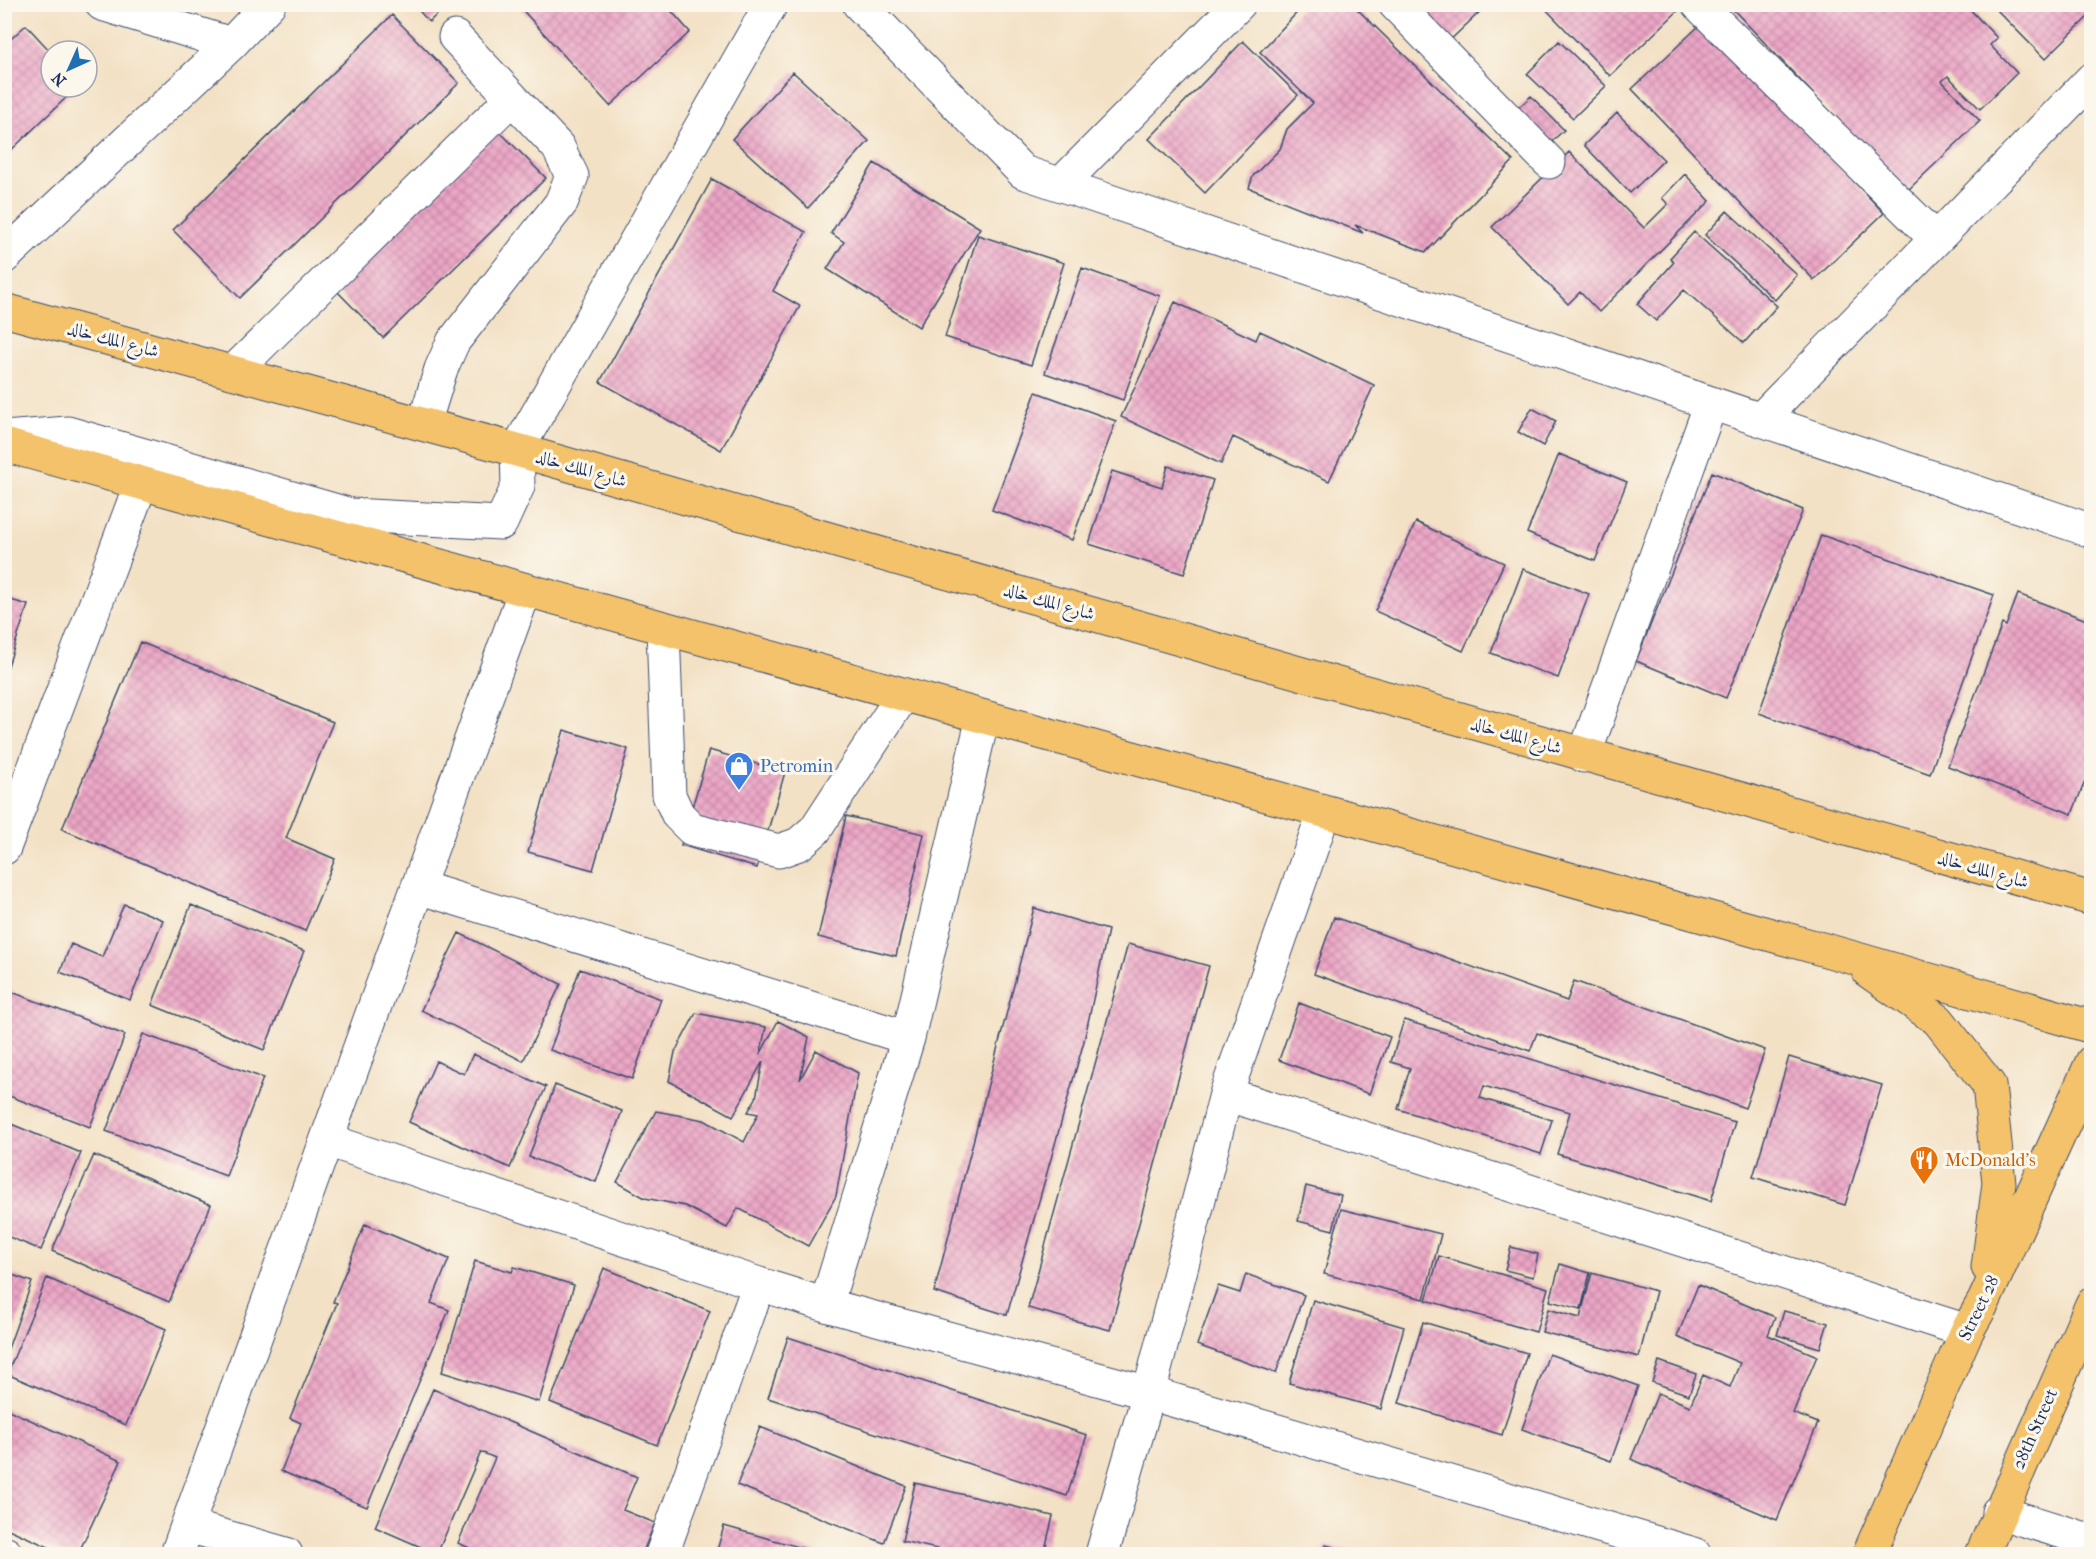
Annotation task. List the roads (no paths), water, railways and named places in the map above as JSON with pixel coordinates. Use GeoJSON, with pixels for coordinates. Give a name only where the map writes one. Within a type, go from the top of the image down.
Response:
{"type":"FeatureCollection","features":[{"type":"Feature","properties":{"kind":"main road","name":"شارع الملك خالد"},"geometry":{"type":"LineString","coordinates":[[4,310],[517,450],[2091,899]]}},
{"type":"Feature","properties":{"kind":"main road"},"geometry":{"type":"LineString","coordinates":[[4,445],[1847,956],[2091,1027]]}},
{"type":"Feature","properties":{"kind":"main road"},"geometry":{"type":"LineString","coordinates":[[2033,884],[2091,887]]}},
{"type":"Feature","properties":{"kind":"main road"},"geometry":{"type":"LineString","coordinates":[[1847,956],[1938,1020],[1989,1085],[1999,1184],[1984,1301]]}},
{"type":"Feature","properties":{"kind":"main road","name":"Street 28"},"geometry":{"type":"LineString","coordinates":[[1869,1554],[1967,1331],[1984,1301],[2091,1062]]}},
{"type":"Feature","properties":{"kind":"main road","name":"28th Street"},"geometry":{"type":"LineString","coordinates":[[1982,1554],[1998,1512],[2091,1304]]}},
{"type":"Feature","properties":{"kind":"main road"},"geometry":{"type":"LineString","coordinates":[[2055,1383],[2091,1341]]}},
{"type":"Feature","properties":{"kind":"street"},"geometry":{"type":"LineString","coordinates":[[102,4],[231,44]]}},
{"type":"Feature","properties":{"kind":"street"},"geometry":{"type":"LineString","coordinates":[[4,257],[231,44],[269,4]]}},
{"type":"Feature","properties":{"kind":"street"},"geometry":{"type":"LineString","coordinates":[[4,438],[68,433],[351,515],[501,523],[518,486],[517,450],[771,4]]}},
{"type":"Feature","properties":{"kind":"street"},"geometry":{"type":"LineString","coordinates":[[859,4],[1023,172],[2091,531]]}},
{"type":"Feature","properties":{"kind":"street"},"geometry":{"type":"LineString","coordinates":[[1061,184],[1239,4]]}},
{"type":"Feature","properties":{"kind":"street"},"geometry":{"type":"LineString","coordinates":[[1395,4],[1548,162]]}},
{"type":"Feature","properties":{"kind":"street"},"geometry":{"type":"LineString","coordinates":[[1698,4],[1936,239]]}},
{"type":"Feature","properties":{"kind":"street"},"geometry":{"type":"LineString","coordinates":[[424,424],[441,369],[453,342],[561,203],[572,176],[558,147],[455,37]]}},
{"type":"Feature","properties":{"kind":"street"},"geometry":{"type":"LineString","coordinates":[[1761,419],[2091,79]]}},
{"type":"Feature","properties":{"kind":"street"},"geometry":{"type":"LineString","coordinates":[[233,372],[512,98]]}},
{"type":"Feature","properties":{"kind":"street"},"geometry":{"type":"LineString","coordinates":[[1584,756],[1712,403]]}},
{"type":"Feature","properties":{"kind":"street"},"geometry":{"type":"LineString","coordinates":[[4,848],[141,483]]}},
{"type":"Feature","properties":{"kind":"street"},"geometry":{"type":"LineString","coordinates":[[285,1554],[183,1540],[525,590]]}},
{"type":"Feature","properties":{"kind":"street"},"geometry":{"type":"LineString","coordinates":[[663,628],[669,795],[678,815],[692,829],[779,851],[799,844],[815,830],[903,695]]}},
{"type":"Feature","properties":{"kind":"street"},"geometry":{"type":"LineString","coordinates":[[826,1305],[908,1038],[983,717]]}},
{"type":"Feature","properties":{"kind":"street"},"geometry":{"type":"LineString","coordinates":[[1102,1554],[1149,1394],[1226,1094],[1324,812]]}},
{"type":"Feature","properties":{"kind":"street"},"geometry":{"type":"LineString","coordinates":[[418,887],[908,1038]]}},
{"type":"Feature","properties":{"kind":"street"},"geometry":{"type":"LineString","coordinates":[[1226,1094],[1967,1331]]}},
{"type":"Feature","properties":{"kind":"street"},"geometry":{"type":"LineString","coordinates":[[327,1140],[826,1305],[1149,1394],[1694,1554]]}},
{"type":"Feature","properties":{"kind":"street"},"geometry":{"type":"LineString","coordinates":[[662,1554],[759,1284]]}},
{"type":"Feature","properties":{"kind":"street"},"geometry":{"type":"LineString","coordinates":[[1998,1512],[2091,1542]]}},
{"type":"Feature","properties":{"kind":"place","name":"Petromin"},"geometry":{"type":"Point","coordinates":[739,792]}},
{"type":"Feature","properties":{"kind":"place","name":"McDonald's"},"geometry":{"type":"Point","coordinates":[1924,1186]}}]}
